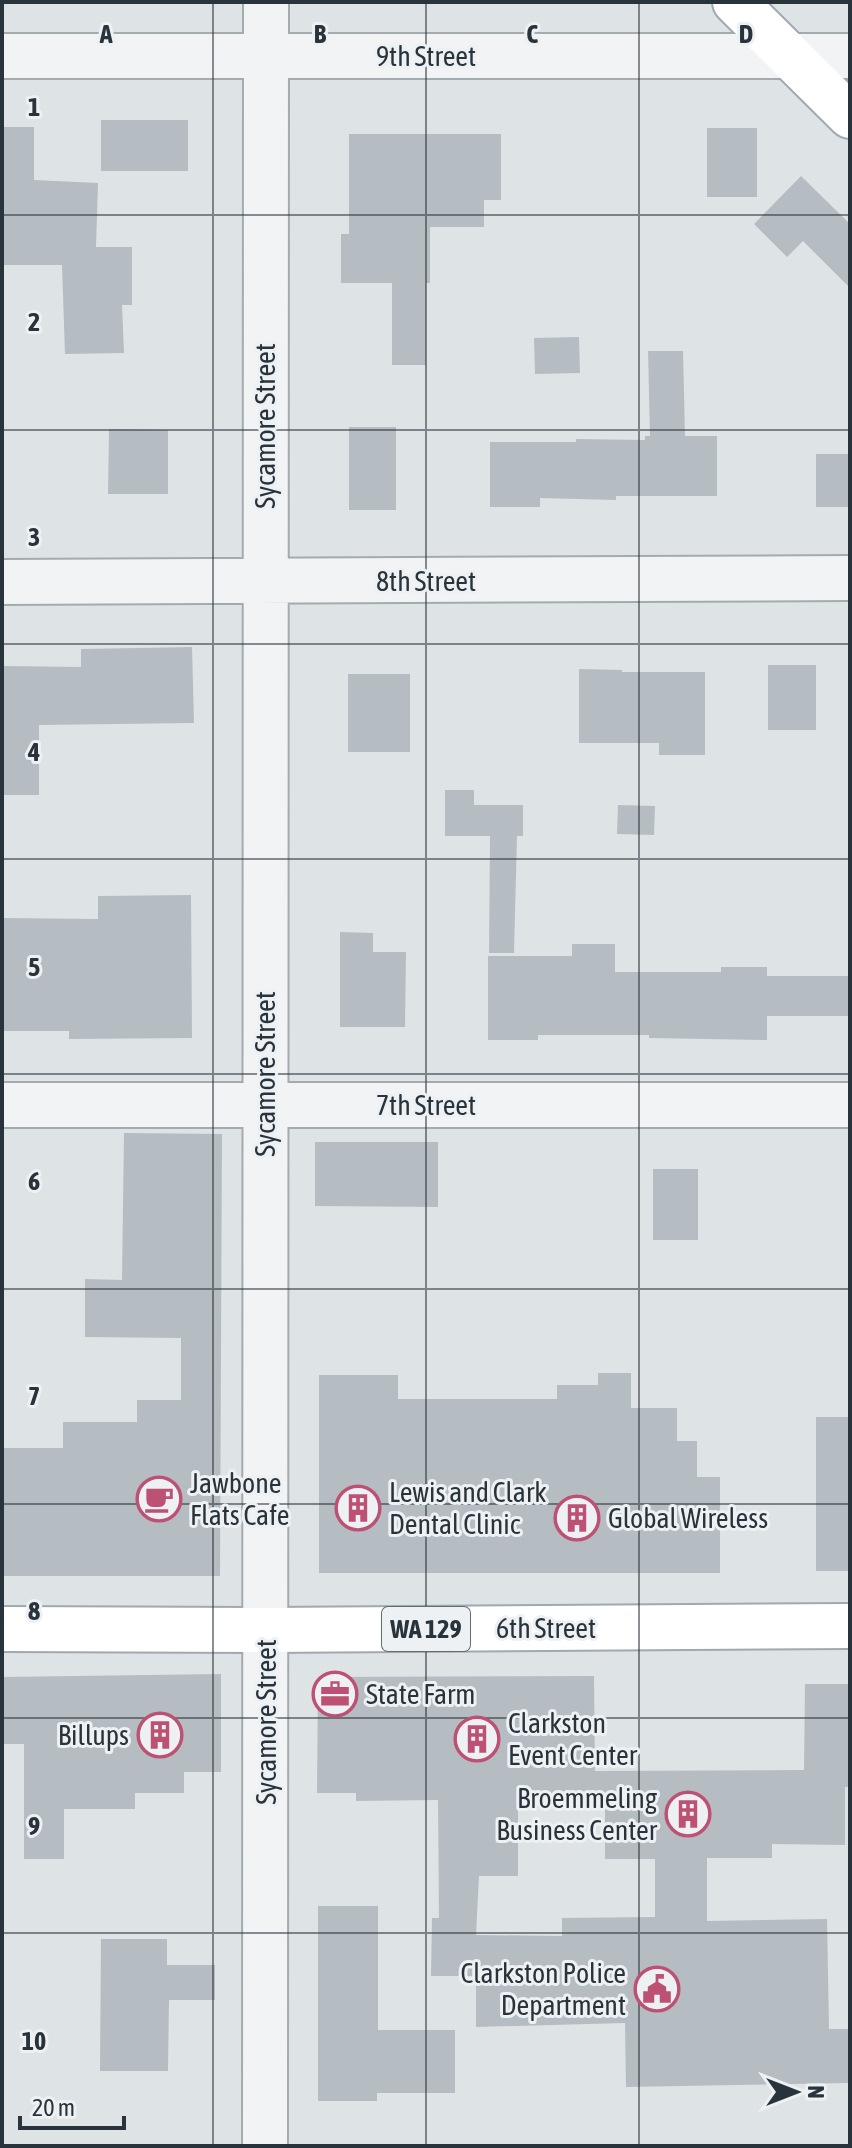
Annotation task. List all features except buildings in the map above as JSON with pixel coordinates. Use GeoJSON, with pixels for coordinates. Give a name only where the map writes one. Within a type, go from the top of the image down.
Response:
{"type":"FeatureCollection","features":[{"type":"Feature","properties":{"kind":"main road"},"geometry":{"type":"LineString","coordinates":[[735,2],[850,116]]}},
{"type":"Feature","properties":{"kind":"main road","name":"6th Street"},"geometry":{"type":"LineString","coordinates":[[2,1629],[850,1626]]}},
{"type":"Feature","properties":{"kind":"street","name":"Sycamore Street"},"geometry":{"type":"LineString","coordinates":[[265,2146],[266,2]]}},
{"type":"Feature","properties":{"kind":"street","name":"9th Street"},"geometry":{"type":"LineString","coordinates":[[2,56],[850,56]]}},
{"type":"Feature","properties":{"kind":"street","name":"8th Street"},"geometry":{"type":"LineString","coordinates":[[2,582],[850,578]]}},
{"type":"Feature","properties":{"kind":"street","name":"7th Street"},"geometry":{"type":"LineString","coordinates":[[2,1105],[850,1105]]}},
{"type":"Feature","properties":{"kind":"place","name":"Jawbone Flats Cafe"},"geometry":{"type":"Point","coordinates":[159,1499]}},
{"type":"Feature","properties":{"kind":"place","name":"Lewis and Clark Dental Clinic"},"geometry":{"type":"Point","coordinates":[358,1508]}},
{"type":"Feature","properties":{"kind":"place","name":"Global Wireless"},"geometry":{"type":"Point","coordinates":[577,1518]}},
{"type":"Feature","properties":{"kind":"place","name":"State Farm"},"geometry":{"type":"Point","coordinates":[335,1694]}},
{"type":"Feature","properties":{"kind":"place","name":"Billups"},"geometry":{"type":"Point","coordinates":[160,1735]}},
{"type":"Feature","properties":{"kind":"place","name":"Clarkston Event Center"},"geometry":{"type":"Point","coordinates":[477,1739]}},
{"type":"Feature","properties":{"kind":"place","name":"Broemmeling Business Center"},"geometry":{"type":"Point","coordinates":[688,1814]}},
{"type":"Feature","properties":{"kind":"place","name":"Clarkston Police Department"},"geometry":{"type":"Point","coordinates":[657,1989]}}]}
